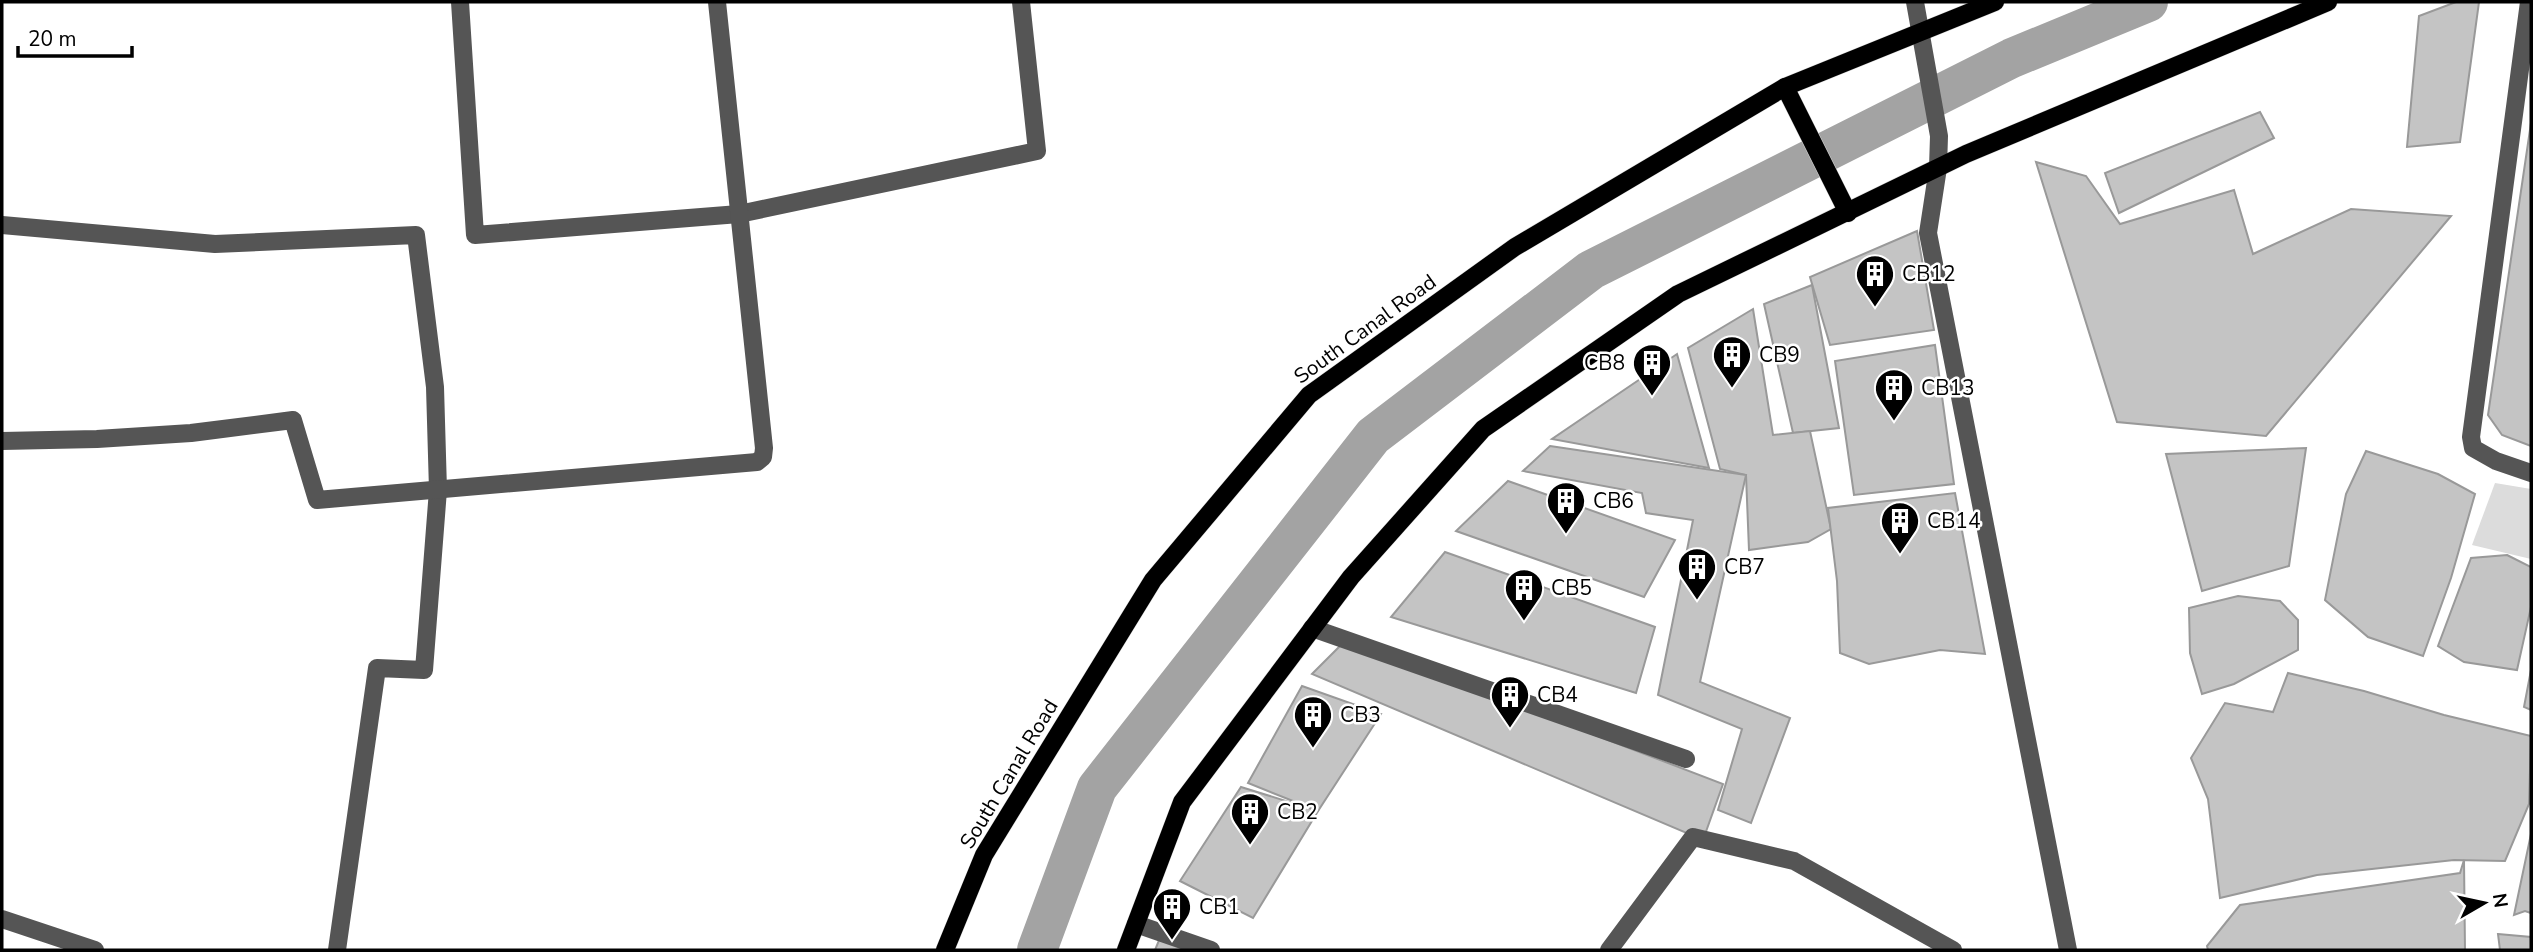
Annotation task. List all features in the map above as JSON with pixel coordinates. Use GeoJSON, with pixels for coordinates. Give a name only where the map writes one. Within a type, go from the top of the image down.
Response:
{"type":"FeatureCollection","features":[{"type":"Feature","properties":{"kind":"main road","name":"South Canal Road"},"geometry":{"type":"LineString","coordinates":[[945,950],[984,855],[1153,580],[1309,395],[1515,247],[1787,90],[1995,2]]}},
{"type":"Feature","properties":{"kind":"main road"},"geometry":{"type":"LineString","coordinates":[[1126,950],[1182,802],[1351,577],[1483,429],[1678,294],[1845,209],[2328,2]]}},
{"type":"Feature","properties":{"kind":"main road"},"geometry":{"type":"LineString","coordinates":[[1787,90],[1845,209]]}},
{"type":"Feature","properties":{"kind":"street"},"geometry":{"type":"LineString","coordinates":[[460,2],[475,235],[739,214],[1037,151],[1021,2]]}},
{"type":"Feature","properties":{"kind":"street"},"geometry":{"type":"LineString","coordinates":[[2,441],[137,437],[292,420],[317,500],[757,462],[763,457],[764,447],[717,2]]}},
{"type":"Feature","properties":{"kind":"street"},"geometry":{"type":"LineString","coordinates":[[1915,2],[1939,136],[1938,168],[1928,233],[2068,950]]}},
{"type":"Feature","properties":{"kind":"street"},"geometry":{"type":"LineString","coordinates":[[2529,2],[2471,437],[2473,449],[2496,461],[2531,473]]}},
{"type":"Feature","properties":{"kind":"street"},"geometry":{"type":"LineString","coordinates":[[2,225],[215,244],[416,235],[435,387],[438,489],[424,670],[377,668],[337,950]]}},
{"type":"Feature","properties":{"kind":"street"},"geometry":{"type":"LineString","coordinates":[[1312,628],[1686,759]]}},
{"type":"Feature","properties":{"kind":"street"},"geometry":{"type":"LineString","coordinates":[[1609,950],[1693,837],[1794,861],[1953,950]]}},
{"type":"Feature","properties":{"kind":"street"},"geometry":{"type":"LineString","coordinates":[[2,919],[95,950]]}},
{"type":"Feature","properties":{"kind":"street"},"geometry":{"type":"LineString","coordinates":[[1136,924],[1211,950]]}},
{"type":"Feature","properties":{"kind":"shaded area"},"geometry":{"type":"Polygon","coordinates":[[[2495,483],[2531,489],[2531,559],[2472,545],[2495,483]]]}},
{"type":"Feature","properties":{"kind":"building"},"geometry":{"type":"Polygon","coordinates":[[[2456,2],[2479,2],[2460,142],[2407,147],[2419,16],[2456,2]]]}},
{"type":"Feature","properties":{"kind":"building"},"geometry":{"type":"Polygon","coordinates":[[[2260,112],[2274,138],[2119,213],[2105,173],[2260,112]]]}},
{"type":"Feature","properties":{"kind":"building"},"geometry":{"type":"Polygon","coordinates":[[[2531,123],[2531,446],[2502,435],[2488,415],[2531,123]]]}},
{"type":"Feature","properties":{"kind":"building"},"geometry":{"type":"Polygon","coordinates":[[[2036,162],[2086,176],[2120,224],[2234,190],[2253,254],[2351,209],[2451,216],[2266,436],[2117,422],[2036,162]]]}},
{"type":"Feature","properties":{"kind":"building","name":"CB12"},"geometry":{"type":"Polygon","coordinates":[[[1917,231],[1934,330],[1830,345],[1810,277],[1917,231]]]}},
{"type":"Feature","properties":{"kind":"building"},"geometry":{"type":"Polygon","coordinates":[[[1812,285],[1839,428],[1793,433],[1764,304],[1812,285]]]}},
{"type":"Feature","properties":{"kind":"building","name":"CB9"},"geometry":{"type":"Polygon","coordinates":[[[1753,309],[1773,435],[1810,431],[1831,529],[1808,542],[1749,550],[1746,475],[1720,469],[1688,348],[1753,309]]]}},
{"type":"Feature","properties":{"kind":"building","name":"CB13"},"geometry":{"type":"Polygon","coordinates":[[[1935,345],[1954,484],[1854,495],[1835,361],[1935,345]]]}},
{"type":"Feature","properties":{"kind":"building","name":"CB8"},"geometry":{"type":"Polygon","coordinates":[[[1677,354],[1709,468],[1552,439],[1677,354]]]}},
{"type":"Feature","properties":{"kind":"building","name":"CB7"},"geometry":{"type":"Polygon","coordinates":[[[1550,446],[1746,475],[1700,682],[1790,718],[1751,823],[1718,810],[1742,729],[1658,695],[1693,520],[1646,513],[1642,493],[1523,471],[1550,446]]]}},
{"type":"Feature","properties":{"kind":"building"},"geometry":{"type":"Polygon","coordinates":[[[2306,448],[2289,566],[2202,591],[2166,454],[2306,448]]]}},
{"type":"Feature","properties":{"kind":"building"},"geometry":{"type":"Polygon","coordinates":[[[2366,451],[2438,474],[2475,494],[2451,578],[2423,656],[2368,637],[2325,600],[2346,494],[2366,451]]]}},
{"type":"Feature","properties":{"kind":"building","name":"CB6"},"geometry":{"type":"Polygon","coordinates":[[[1508,481],[1675,540],[1644,597],[1456,531],[1508,481]]]}},
{"type":"Feature","properties":{"kind":"building","name":"CB14"},"geometry":{"type":"Polygon","coordinates":[[[1955,493],[1985,654],[1940,650],[1869,664],[1840,653],[1837,581],[1828,508],[1955,493]]]}},
{"type":"Feature","properties":{"kind":"building","name":"CB5"},"geometry":{"type":"Polygon","coordinates":[[[1445,552],[1655,627],[1636,693],[1391,617],[1445,552]]]}},
{"type":"Feature","properties":{"kind":"building"},"geometry":{"type":"Polygon","coordinates":[[[2507,555],[2531,567],[2531,607],[2517,670],[2464,662],[2438,646],[2471,558],[2507,555]]]}},
{"type":"Feature","properties":{"kind":"building"},"geometry":{"type":"Polygon","coordinates":[[[2238,596],[2280,601],[2298,620],[2298,650],[2234,684],[2202,694],[2190,653],[2189,608],[2238,596]]]}},
{"type":"Feature","properties":{"kind":"building","name":"CB4"},"geometry":{"type":"Polygon","coordinates":[[[1346,640],[1723,784],[1703,840],[1312,674],[1346,640]]]}},
{"type":"Feature","properties":{"kind":"building"},"geometry":{"type":"Polygon","coordinates":[[[2531,670],[2531,710],[2524,707],[2531,670]]]}},
{"type":"Feature","properties":{"kind":"building"},"geometry":{"type":"Polygon","coordinates":[[[2288,673],[2531,736],[2529,804],[2505,861],[2454,860],[2317,875],[2220,898],[2208,799],[2191,758],[2225,703],[2273,712],[2288,673]]]}},
{"type":"Feature","properties":{"kind":"building","name":"CB3"},"geometry":{"type":"Polygon","coordinates":[[[1302,686],[1381,714],[1318,811],[1248,783],[1302,686]]]}},
{"type":"Feature","properties":{"kind":"building","name":"CB2"},"geometry":{"type":"Polygon","coordinates":[[[1241,787],[1318,811],[1253,918],[1180,881],[1241,787]]]}},
{"type":"Feature","properties":{"kind":"building"},"geometry":{"type":"Polygon","coordinates":[[[2531,834],[2531,913],[2525,911],[2514,915],[2531,834]]]}},
{"type":"Feature","properties":{"kind":"building"},"geometry":{"type":"Polygon","coordinates":[[[2464,860],[2465,950],[2208,950],[2207,946],[2240,905],[2460,873],[2464,860]]]}},
{"type":"Feature","properties":{"kind":"building","name":"CB1"},"geometry":{"type":"Polygon","coordinates":[[[1162,933],[1209,950],[1155,950],[1162,933]]]}},
{"type":"Feature","properties":{"kind":"building"},"geometry":{"type":"Polygon","coordinates":[[[2498,934],[2531,937],[2531,950],[2500,950],[2498,934]]]}},
{"type":"Feature","properties":{"kind":"waterway"},"geometry":{"type":"LineString","coordinates":[[1037,950],[1097,788],[1373,436],[1591,270],[2012,58],[2148,2]]}},
{"type":"Feature","properties":{"kind":"place","name":"CB12"},"geometry":{"type":"Point","coordinates":[1875,308]}},
{"type":"Feature","properties":{"kind":"place","name":"CB9"},"geometry":{"type":"Point","coordinates":[1732,389]}},
{"type":"Feature","properties":{"kind":"place","name":"CB8"},"geometry":{"type":"Point","coordinates":[1652,397]}},
{"type":"Feature","properties":{"kind":"place","name":"CB13"},"geometry":{"type":"Point","coordinates":[1894,422]}},
{"type":"Feature","properties":{"kind":"place","name":"CB6"},"geometry":{"type":"Point","coordinates":[1566,535]}},
{"type":"Feature","properties":{"kind":"place","name":"CB14"},"geometry":{"type":"Point","coordinates":[1900,555]}},
{"type":"Feature","properties":{"kind":"place","name":"CB7"},"geometry":{"type":"Point","coordinates":[1697,601]}},
{"type":"Feature","properties":{"kind":"place","name":"CB5"},"geometry":{"type":"Point","coordinates":[1524,622]}},
{"type":"Feature","properties":{"kind":"place","name":"CB4"},"geometry":{"type":"Point","coordinates":[1510,729]}},
{"type":"Feature","properties":{"kind":"place","name":"CB3"},"geometry":{"type":"Point","coordinates":[1313,749]}},
{"type":"Feature","properties":{"kind":"place","name":"CB2"},"geometry":{"type":"Point","coordinates":[1250,846]}},
{"type":"Feature","properties":{"kind":"place","name":"CB1"},"geometry":{"type":"Point","coordinates":[1172,941]}}]}
